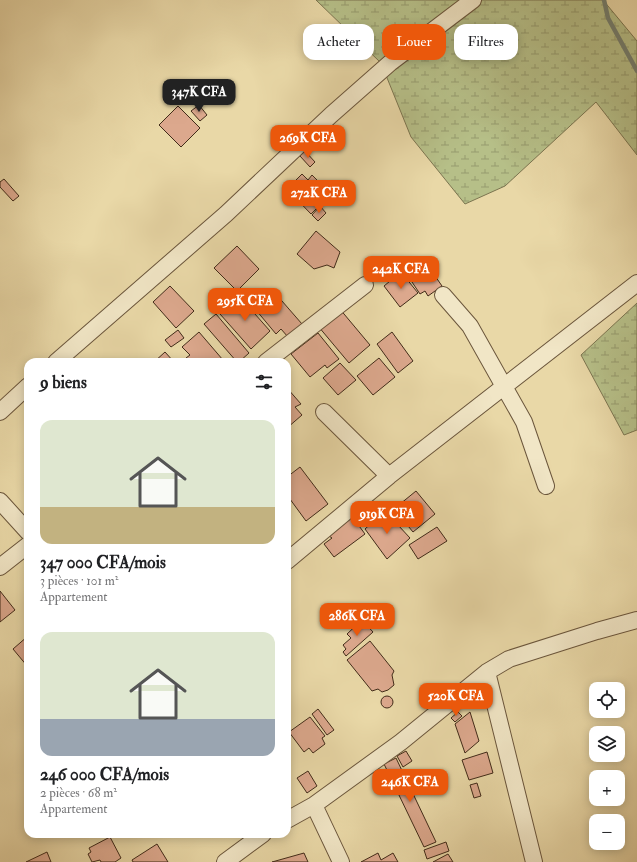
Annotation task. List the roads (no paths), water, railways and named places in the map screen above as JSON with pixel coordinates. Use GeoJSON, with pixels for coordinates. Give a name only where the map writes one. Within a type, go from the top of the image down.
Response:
{"type":"FeatureCollection","features":[{"type":"Feature","properties":{"kind":"street"},"geometry":{"type":"LineString","coordinates":[[61,358],[226,214],[331,115],[390,63],[473,0]]}},
{"type":"Feature","properties":{"kind":"street"},"geometry":{"type":"LineString","coordinates":[[291,558],[389,476],[637,283]]}},
{"type":"Feature","properties":{"kind":"street"},"geometry":{"type":"LineString","coordinates":[[271,358],[365,285]]}},
{"type":"Feature","properties":{"kind":"street"},"geometry":{"type":"LineString","coordinates":[[443,294],[470,326],[503,388],[524,422],[546,486]]}},
{"type":"Feature","properties":{"kind":"street"},"geometry":{"type":"LineString","coordinates":[[0,412],[24,390]]}},
{"type":"Feature","properties":{"kind":"street"},"geometry":{"type":"LineString","coordinates":[[324,412],[389,476]]}},
{"type":"Feature","properties":{"kind":"street"},"geometry":{"type":"LineString","coordinates":[[0,501],[24,528]]}},
{"type":"Feature","properties":{"kind":"street"},"geometry":{"type":"LineString","coordinates":[[0,567],[24,548]]}},
{"type":"Feature","properties":{"kind":"street"},"geometry":{"type":"LineString","coordinates":[[291,818],[314,805],[401,742],[487,672],[509,659],[637,620]]}},
{"type":"Feature","properties":{"kind":"street"},"geometry":{"type":"LineString","coordinates":[[487,672],[534,862]]}},
{"type":"Feature","properties":{"kind":"street"},"geometry":{"type":"LineString","coordinates":[[314,805],[341,862]]}},
{"type":"Feature","properties":{"kind":"street"},"geometry":{"type":"LineString","coordinates":[[225,862],[257,838]]}},
{"type":"Feature","properties":{"kind":"waterway"},"geometry":{"type":"LineString","coordinates":[[604,0],[608,18],[637,71]]}}]}
